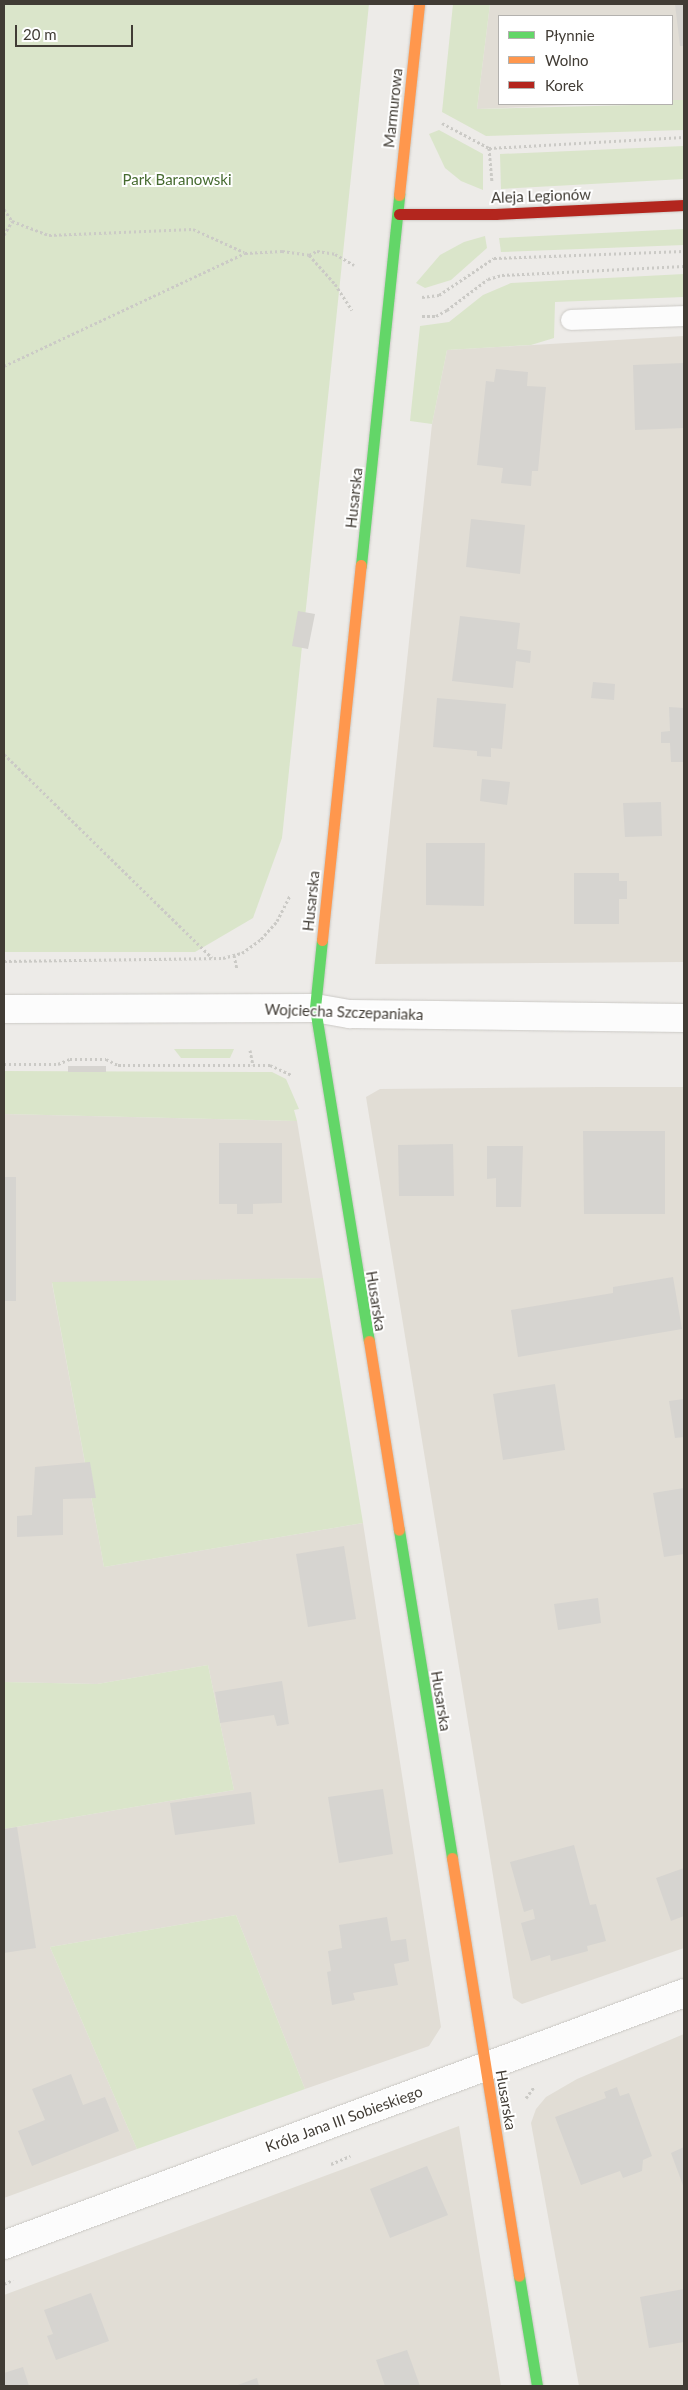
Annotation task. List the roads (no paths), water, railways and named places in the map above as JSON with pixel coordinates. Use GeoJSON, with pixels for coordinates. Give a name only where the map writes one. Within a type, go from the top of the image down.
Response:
{"type":"FeatureCollection","features":[{"type":"Feature","properties":{"kind":"main road","name":"Marmurowa"},"geometry":{"type":"LineString","coordinates":[[398,214],[419,4]]}},
{"type":"Feature","properties":{"kind":"main road","name":"Aleja Legionów"},"geometry":{"type":"LineString","coordinates":[[398,214],[495,214],[684,205]]}},
{"type":"Feature","properties":{"kind":"main road","name":"Husarska"},"geometry":{"type":"LineString","coordinates":[[398,214],[315,1008],[537,2386]]}},
{"type":"Feature","properties":{"kind":"street","name":"Wojciecha Szczepaniaka"},"geometry":{"type":"LineString","coordinates":[[4,1008],[315,1008],[350,1014],[684,1018]]}},
{"type":"Feature","properties":{"kind":"street","name":"Króla Jana III Sobieskiego"},"geometry":{"type":"LineString","coordinates":[[4,2245],[684,1993]]}},
{"type":"Feature","properties":{"kind":"lane"},"geometry":{"type":"LineString","coordinates":[[571,320],[684,316]]}},
{"type":"Feature","properties":{"kind":"park label","name":"Park Baranowski"},"geometry":{"type":"Point","coordinates":[177,180]}}]}
